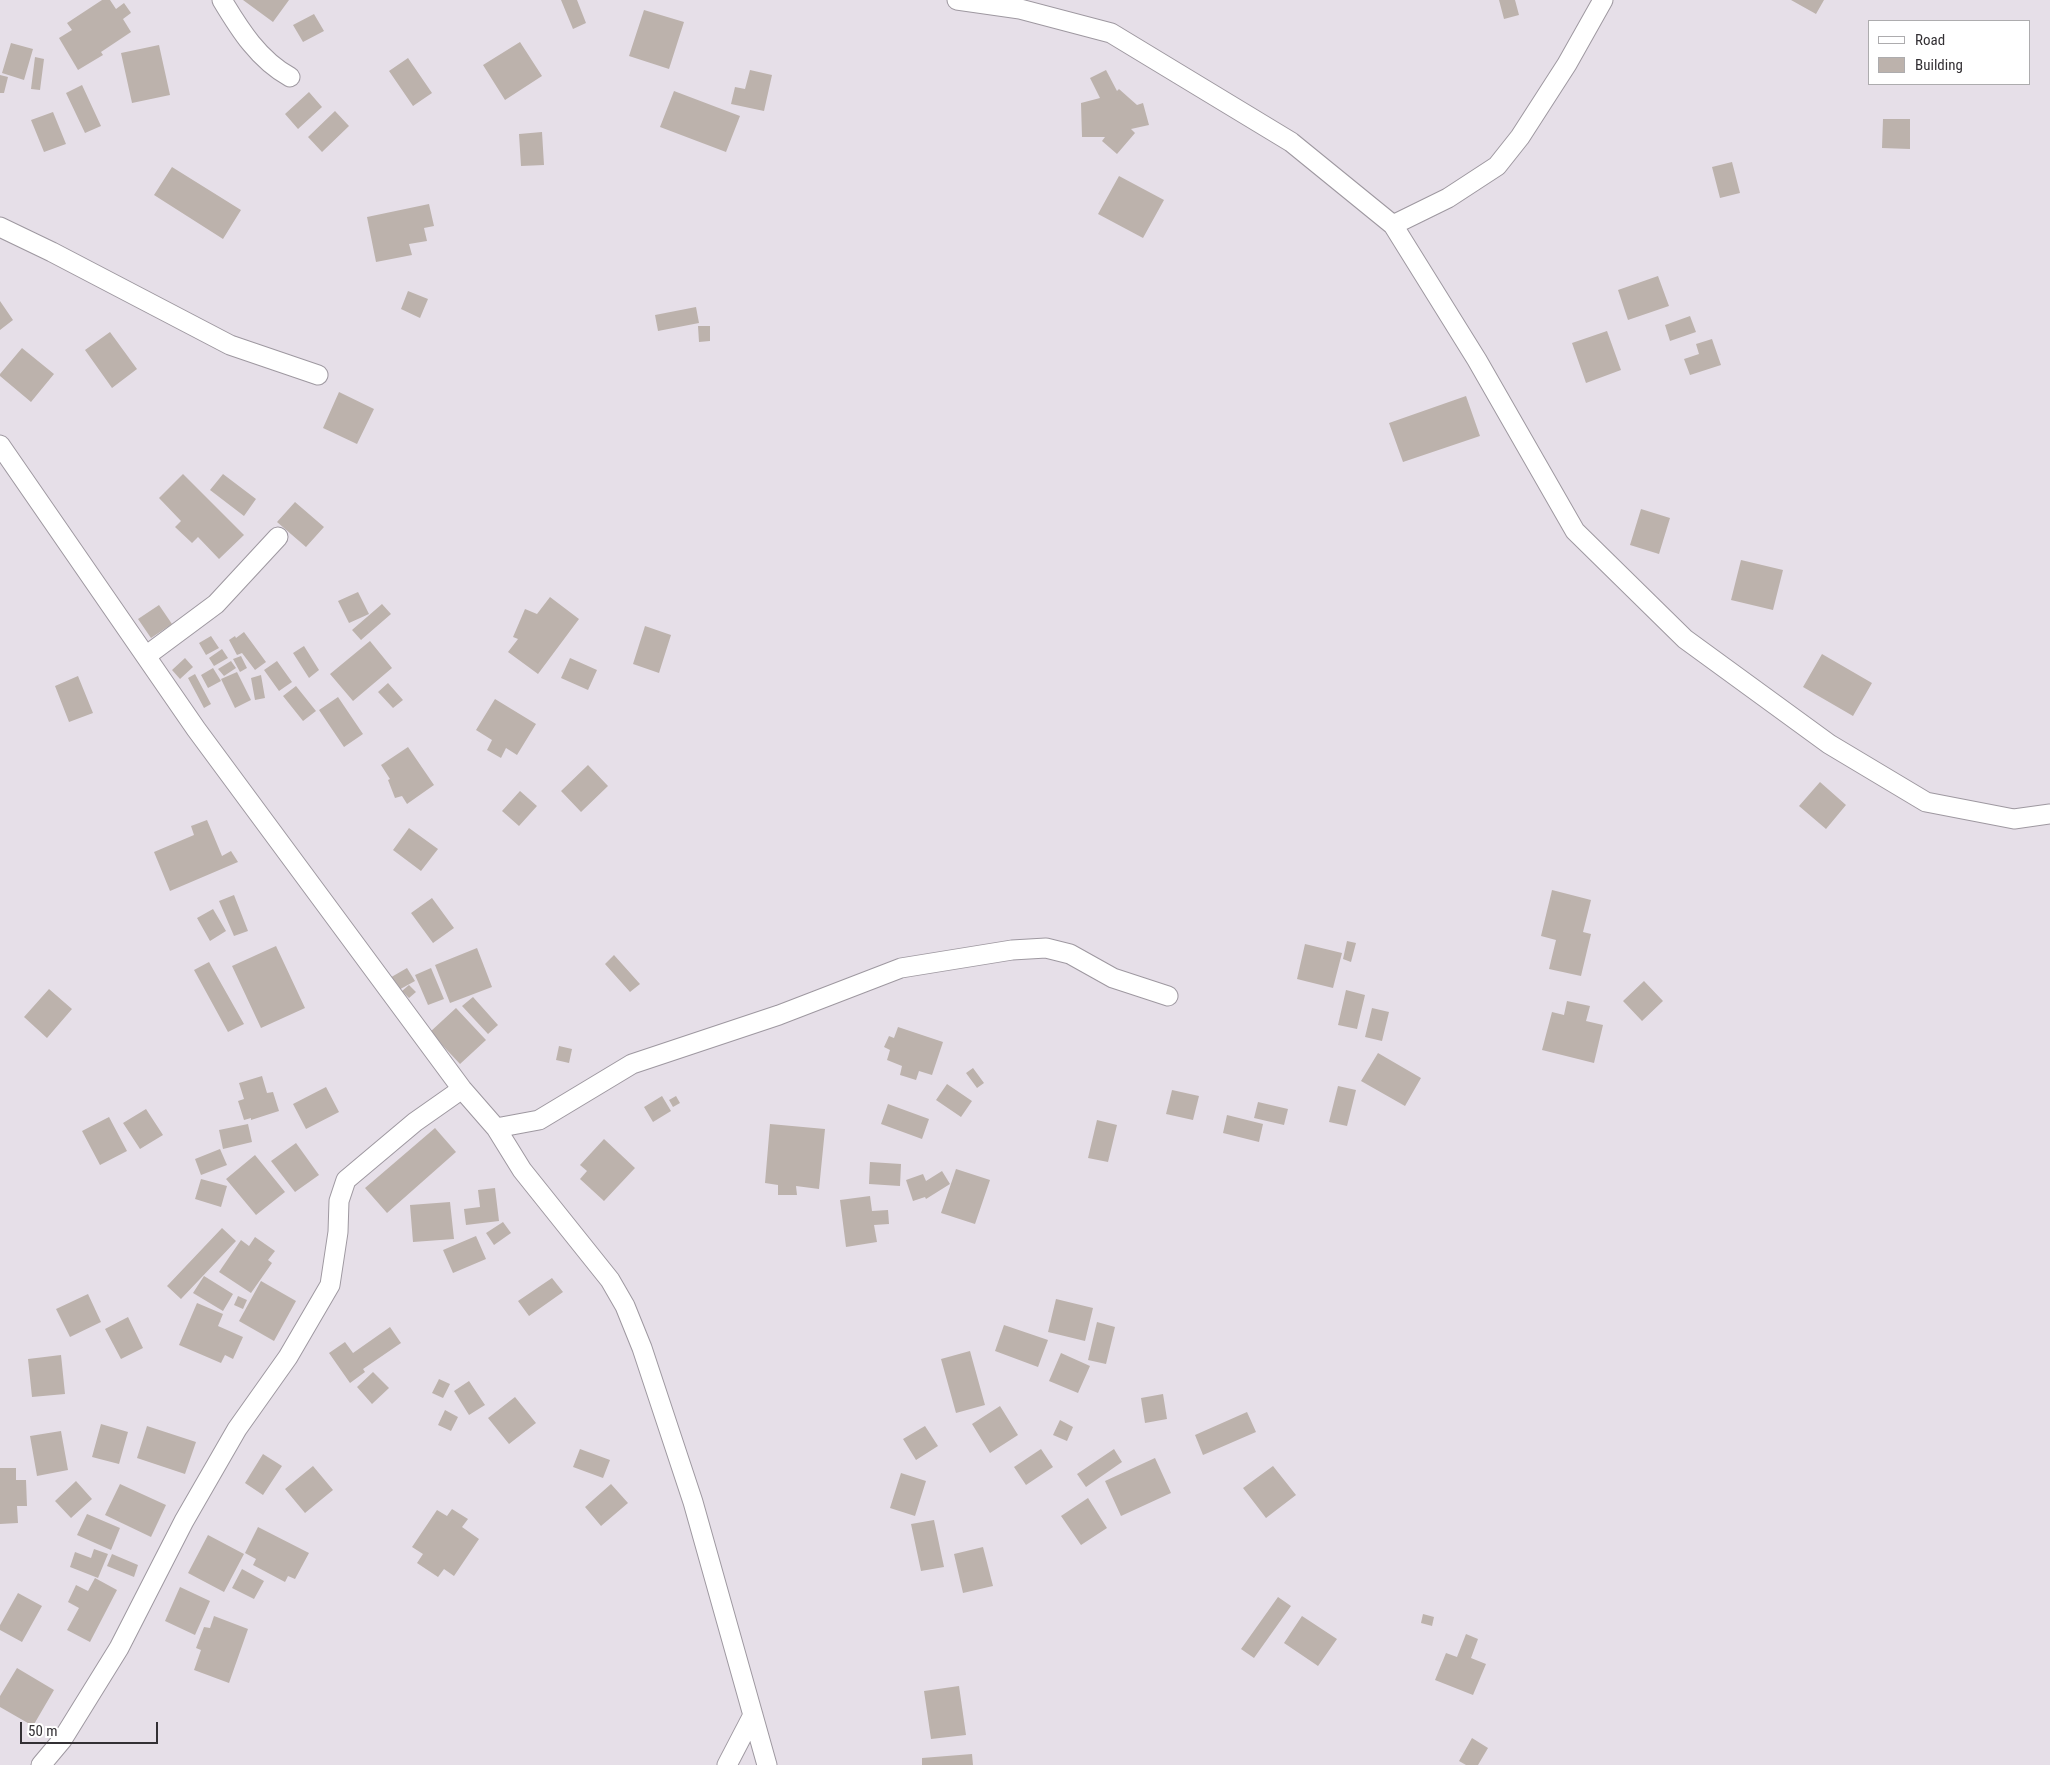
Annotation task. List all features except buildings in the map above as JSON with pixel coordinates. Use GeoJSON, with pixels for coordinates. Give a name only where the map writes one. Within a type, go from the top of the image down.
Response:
{"type":"FeatureCollection","features":[{"type":"Feature","properties":{"kind":"street"},"geometry":{"type":"LineString","coordinates":[[222,0],[234,20],[259,53],[274,69],[290,77]]}},
{"type":"Feature","properties":{"kind":"street"},"geometry":{"type":"LineString","coordinates":[[956,0],[1020,9],[1111,33],[1291,142],[1393,225],[1476,360],[1576,531],[1685,639],[1829,744],[1926,802],[2014,819],[2050,814]]}},
{"type":"Feature","properties":{"kind":"street"},"geometry":{"type":"LineString","coordinates":[[1393,225],[1448,198],[1497,166],[1520,136],[1567,64],[1603,0]]}},
{"type":"Feature","properties":{"kind":"street"},"geometry":{"type":"LineString","coordinates":[[0,227],[230,345],[318,375]]}},
{"type":"Feature","properties":{"kind":"street"},"geometry":{"type":"LineString","coordinates":[[0,445],[196,729],[462,1089],[496,1128],[522,1170],[610,1280],[625,1306],[642,1348],[693,1502],[767,1765]]}},
{"type":"Feature","properties":{"kind":"street"},"geometry":{"type":"LineString","coordinates":[[146,656],[216,604],[278,537]]}},
{"type":"Feature","properties":{"kind":"street"},"geometry":{"type":"LineString","coordinates":[[496,1128],[538,1120],[632,1064],[779,1015],[900,968],[1012,950],[1046,948],[1070,954],[1113,978],[1168,996]]}},
{"type":"Feature","properties":{"kind":"street"},"geometry":{"type":"LineString","coordinates":[[41,1765],[62,1740],[119,1648],[184,1521],[236,1429],[288,1357],[330,1285],[338,1232],[339,1201],[346,1180],[415,1122],[462,1089]]}},
{"type":"Feature","properties":{"kind":"street"},"geometry":{"type":"LineString","coordinates":[[728,1765],[753,1715]]}}]}
